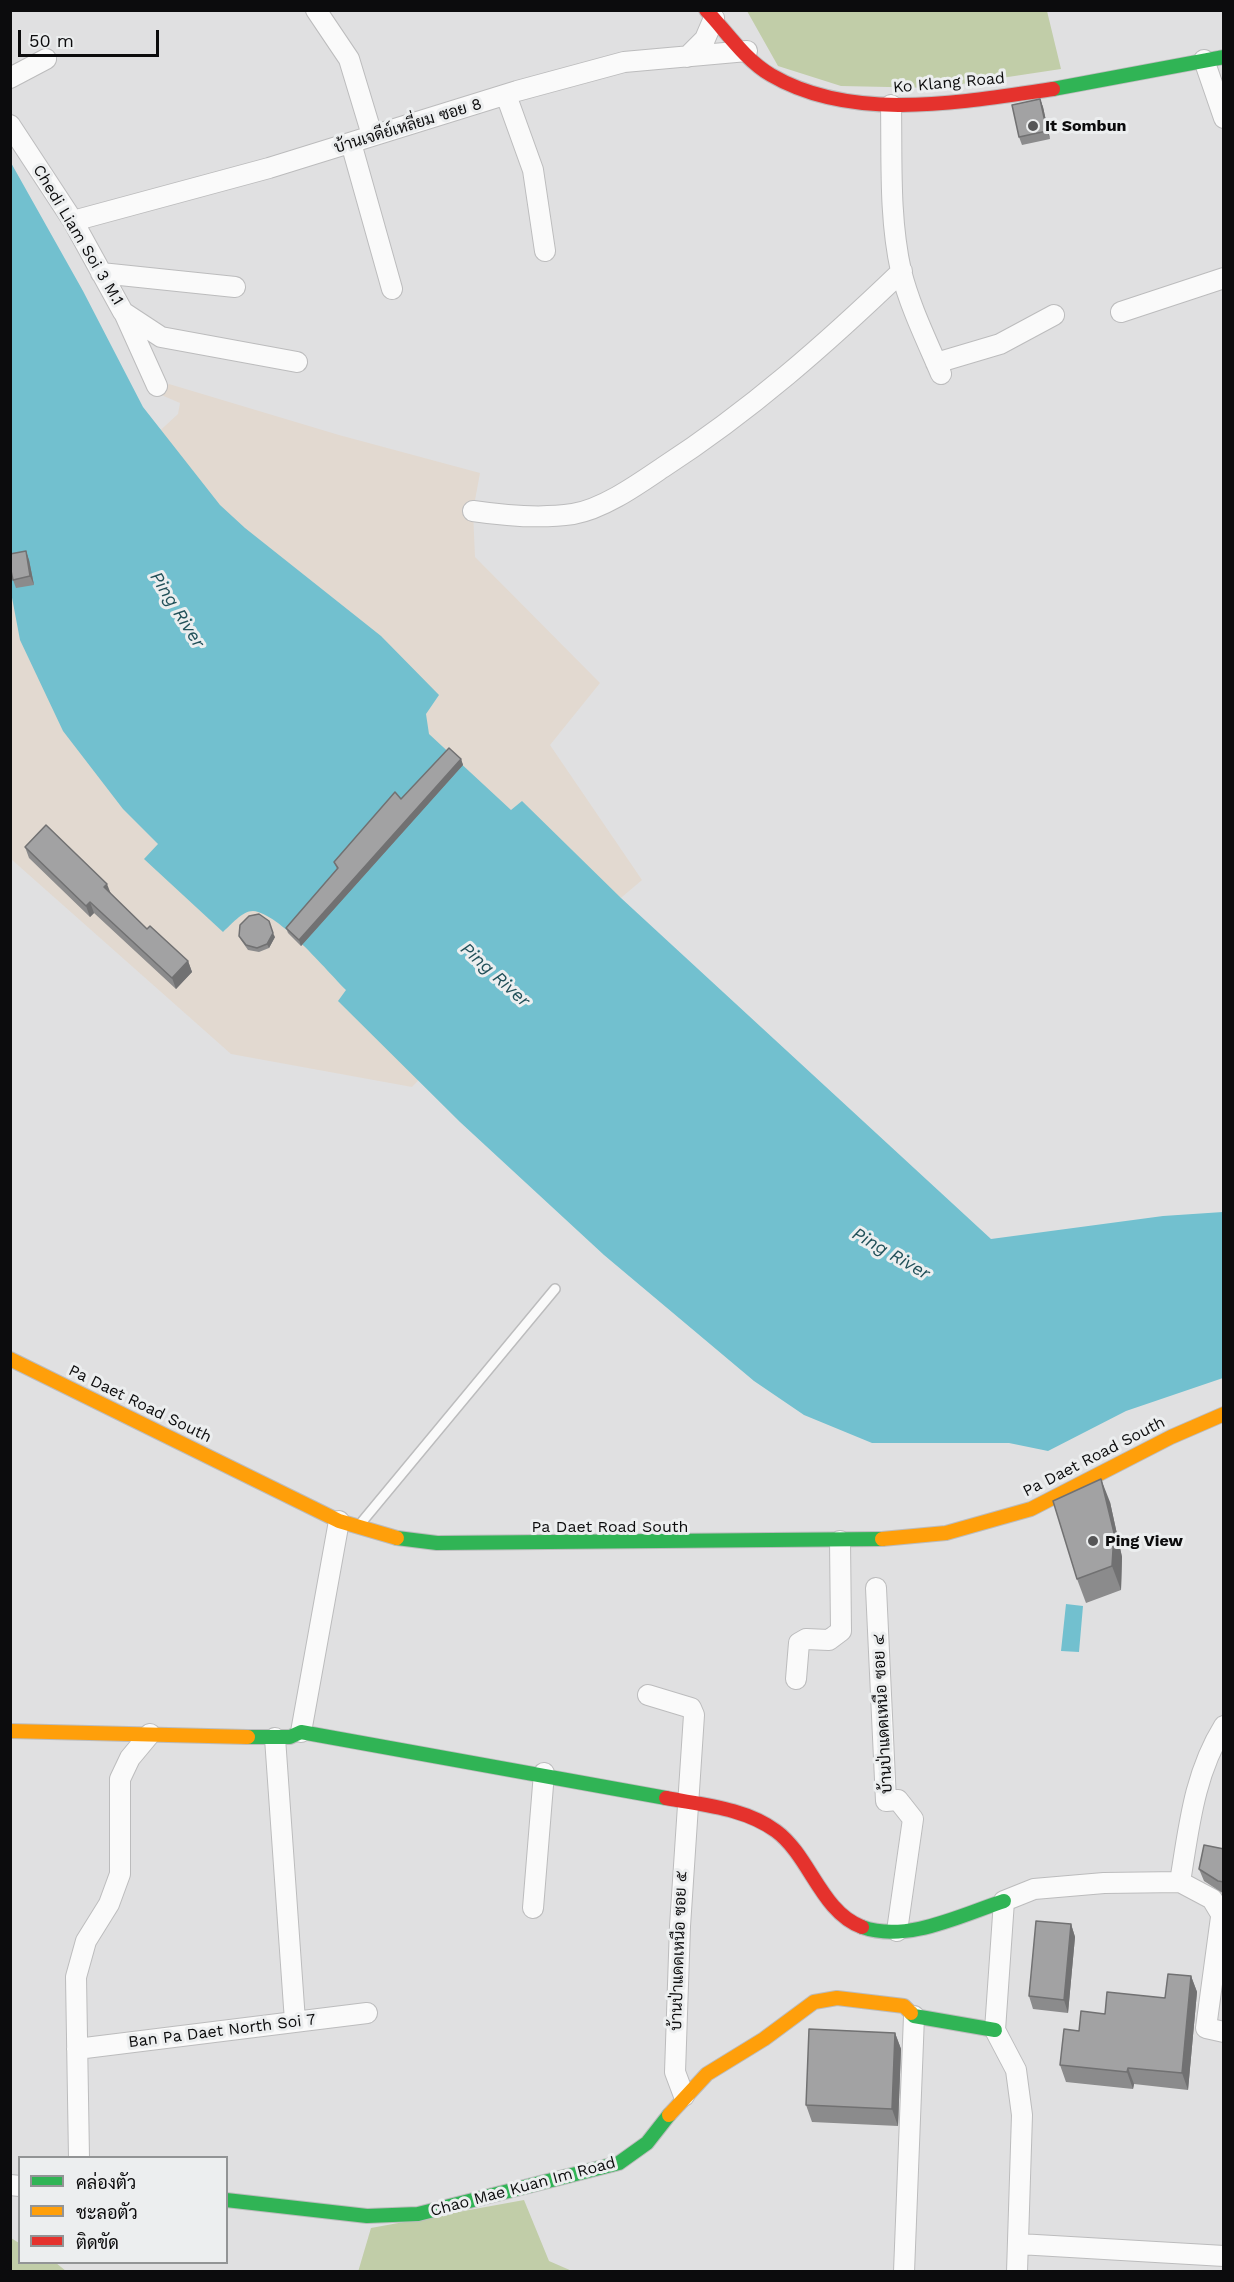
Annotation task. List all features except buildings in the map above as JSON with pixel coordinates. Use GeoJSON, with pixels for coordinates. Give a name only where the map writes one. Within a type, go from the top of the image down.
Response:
{"type":"FeatureCollection","features":[{"type":"Feature","properties":{"kind":"street"},"geometry":{"type":"LineString","coordinates":[[316,10],[350,59],[372,135]]}},
{"type":"Feature","properties":{"kind":"street"},"geometry":{"type":"LineString","coordinates":[[687,57],[705,39],[710,14]]}},
{"type":"Feature","properties":{"kind":"street","name":"Ko Klang Road"},"geometry":{"type":"LineString","coordinates":[[710,14],[770,75],[799,89],[859,103],[918,105],[996,98],[1214,59]]}},
{"type":"Feature","properties":{"kind":"street","name":"บ้านเจดีย์เหลี่ยม ซอย 8"},"geometry":{"type":"LineString","coordinates":[[73,222],[351,144],[372,135],[624,62],[747,51]]}},
{"type":"Feature","properties":{"kind":"street"},"geometry":{"type":"LineString","coordinates":[[10,78],[46,59]]}},
{"type":"Feature","properties":{"kind":"street"},"geometry":{"type":"LineString","coordinates":[[1214,59],[1224,118]]}},
{"type":"Feature","properties":{"kind":"street"},"geometry":{"type":"LineString","coordinates":[[506,95],[533,170],[545,251]]}},
{"type":"Feature","properties":{"kind":"street"},"geometry":{"type":"LineString","coordinates":[[891,105],[894,231],[902,271],[939,369],[1000,344],[1054,315]]}},
{"type":"Feature","properties":{"kind":"street","name":"Chedi Liam Soi 3 M.1"},"geometry":{"type":"LineString","coordinates":[[10,124],[73,222],[123,312],[161,337],[297,362]]}},
{"type":"Feature","properties":{"kind":"street"},"geometry":{"type":"LineString","coordinates":[[351,144],[392,289]]}},
{"type":"Feature","properties":{"kind":"street"},"geometry":{"type":"LineString","coordinates":[[473,511],[516,517],[575,514],[625,493],[719,432],[822,348],[902,271]]}},
{"type":"Feature","properties":{"kind":"street"},"geometry":{"type":"LineString","coordinates":[[100,273],[235,287]]}},
{"type":"Feature","properties":{"kind":"street"},"geometry":{"type":"LineString","coordinates":[[1121,312],[1224,278]]}},
{"type":"Feature","properties":{"kind":"street"},"geometry":{"type":"LineString","coordinates":[[123,312],[157,386]]}},
{"type":"Feature","properties":{"kind":"street","name":"Pa Daet Road South"},"geometry":{"type":"LineString","coordinates":[[10,1359],[339,1521],[400,1539],[446,1544],[840,1541],[946,1533],[1031,1509],[1171,1437],[1224,1414]]}},
{"type":"Feature","properties":{"kind":"street"},"geometry":{"type":"LineString","coordinates":[[301,1732],[339,1521]]}},
{"type":"Feature","properties":{"kind":"street"},"geometry":{"type":"LineString","coordinates":[[796,1679],[799,1643],[806,1639],[832,1640],[841,1631],[840,1541]]}},
{"type":"Feature","properties":{"kind":"street","name":"บ้านป่าแดดเหนือ ซอย ๔"},"geometry":{"type":"LineString","coordinates":[[876,1588],[886,1801],[898,1800],[912,1819],[897,1931]]}},
{"type":"Feature","properties":{"kind":"street","name":"บ้านป่าแดดเหนือ ซอย ๕"},"geometry":{"type":"LineString","coordinates":[[648,1695],[682,1704],[691,1708],[694,1715],[686,1803],[675,2072],[684,2096]]}},
{"type":"Feature","properties":{"kind":"street"},"geometry":{"type":"LineString","coordinates":[[1180,1882],[1196,1784],[1209,1749],[1224,1726]]}},
{"type":"Feature","properties":{"kind":"street"},"geometry":{"type":"LineString","coordinates":[[10,1731],[275,1738],[291,1737],[301,1732],[544,1773],[686,1803],[762,1821],[794,1845],[844,1915],[861,1928],[879,1932],[922,1926],[1004,1901],[1034,1889],[1104,1883],[1180,1882],[1212,1899],[1222,1918],[1206,2028],[1224,2032]]}},
{"type":"Feature","properties":{"kind":"street"},"geometry":{"type":"LineString","coordinates":[[79,2156],[76,1977],[86,1941],[109,1904],[120,1874],[120,1779],[130,1758],[150,1734]]}},
{"type":"Feature","properties":{"kind":"street"},"geometry":{"type":"LineString","coordinates":[[275,1738],[295,2021]]}},
{"type":"Feature","properties":{"kind":"street"},"geometry":{"type":"LineString","coordinates":[[533,1908],[544,1773]]}},
{"type":"Feature","properties":{"kind":"street"},"geometry":{"type":"LineString","coordinates":[[1004,1901],[995,2030],[1016,2070],[1022,2115],[1017,2271]]}},
{"type":"Feature","properties":{"kind":"street","name":"Chao Mae Kuan Im Road"},"geometry":{"type":"LineString","coordinates":[[228,2200],[367,2216],[418,2214],[619,2163],[648,2143],[684,2096],[728,2059],[764,2039],[814,2002],[837,1998],[995,2030]]}},
{"type":"Feature","properties":{"kind":"street"},"geometry":{"type":"LineString","coordinates":[[904,2271],[909,2011]]}},
{"type":"Feature","properties":{"kind":"street","name":"Ban Pa Daet North Soi 7"},"geometry":{"type":"LineString","coordinates":[[77,2049],[367,2013]]}},
{"type":"Feature","properties":{"kind":"street"},"geometry":{"type":"LineString","coordinates":[[1018,2244],[1224,2256]]}},
{"type":"Feature","properties":{"kind":"lane"},"geometry":{"type":"LineString","coordinates":[[358,1527],[555,1289]]}},
{"type":"Feature","properties":{"kind":"shaded area"},"geometry":{"type":"Polygon","coordinates":[[[169,384],[339,435],[480,473],[473,511],[475,557],[600,683],[550,745],[642,880],[468,1028],[412,1087],[231,1054],[11,859],[11,559],[26,554],[178,414],[180,403],[159,394],[169,384]]]}},
{"type":"Feature","properties":{"kind":"green space"},"geometry":{"type":"Polygon","coordinates":[[[747,11],[1047,11],[1061,69],[935,88],[841,86],[778,66],[747,11]]]}},
{"type":"Feature","properties":{"kind":"green space"},"geometry":{"type":"Polygon","coordinates":[[[524,2200],[549,2261],[572,2271],[358,2272],[371,2228],[524,2200]]]}},
{"type":"Feature","properties":{"kind":"green space"},"geometry":{"type":"Polygon","coordinates":[[[11,2238],[18,2242],[18,2264],[57,2264],[66,2271],[11,2271],[11,2238]]]}},
{"type":"Feature","properties":{"kind":"water","name":"Ping River"},"geometry":{"type":"Polygon","coordinates":[[[10,161],[83,291],[143,407],[220,505],[245,528],[381,636],[439,695],[426,714],[429,734],[511,810],[522,801],[621,898],[991,1239],[1163,1216],[1223,1212],[1223,1378],[1126,1411],[1048,1451],[1009,1443],[872,1443],[804,1415],[754,1381],[604,1255],[460,1122],[338,1001],[346,990],[289,932],[264,914],[253,911],[241,916],[223,932],[144,859],[158,844],[123,809],[63,731],[20,640],[10,587],[10,161]]]}},
{"type":"Feature","properties":{"kind":"water"},"geometry":{"type":"Polygon","coordinates":[[[1066,1604],[1083,1606],[1079,1652],[1061,1651],[1066,1604]]]}},
{"type":"Feature","properties":{"kind":"traffic: fast"},"geometry":{"type":"LineString","coordinates":[[1053,89],[1224,57]]}},
{"type":"Feature","properties":{"kind":"traffic: fast"},"geometry":{"type":"LineString","coordinates":[[397,1538],[437,1543],[882,1539]]}},
{"type":"Feature","properties":{"kind":"traffic: fast"},"geometry":{"type":"LineString","coordinates":[[248,1737],[290,1737],[301,1732],[666,1798]]}},
{"type":"Feature","properties":{"kind":"traffic: fast"},"geometry":{"type":"LineString","coordinates":[[862,1927],[897,1932],[915,1929],[952,1920],[1004,1901]]}},
{"type":"Feature","properties":{"kind":"traffic: fast"},"geometry":{"type":"LineString","coordinates":[[911,2013],[914,2016],[995,2030]]}},
{"type":"Feature","properties":{"kind":"traffic: fast"},"geometry":{"type":"LineString","coordinates":[[228,2200],[367,2216],[418,2214],[619,2163],[647,2143],[669,2115]]}},
{"type":"Feature","properties":{"kind":"traffic: slow"},"geometry":{"type":"LineString","coordinates":[[10,1359],[339,1521],[397,1538]]}},
{"type":"Feature","properties":{"kind":"traffic: slow"},"geometry":{"type":"LineString","coordinates":[[882,1539],[946,1533],[1031,1509],[1171,1437],[1224,1414]]}},
{"type":"Feature","properties":{"kind":"traffic: slow"},"geometry":{"type":"LineString","coordinates":[[10,1731],[248,1737]]}},
{"type":"Feature","properties":{"kind":"traffic: slow"},"geometry":{"type":"LineString","coordinates":[[669,2115],[707,2074],[764,2039],[814,2002],[837,1998],[904,2006],[911,2013]]}},
{"type":"Feature","properties":{"kind":"traffic: jam"},"geometry":{"type":"LineString","coordinates":[[706,10],[744,53],[762,69],[803,90],[837,99],[873,104],[909,105],[946,103],[1053,89]]}},
{"type":"Feature","properties":{"kind":"traffic: jam"},"geometry":{"type":"LineString","coordinates":[[666,1798],[737,1812],[764,1823],[788,1842],[836,1909],[848,1920],[862,1927]]}},
{"type":"Feature","properties":{"kind":"place","name":"It Sombun"},"geometry":{"type":"Point","coordinates":[1033,126]}},
{"type":"Feature","properties":{"kind":"place","name":"Ping View"},"geometry":{"type":"Point","coordinates":[1093,1541]}}]}
